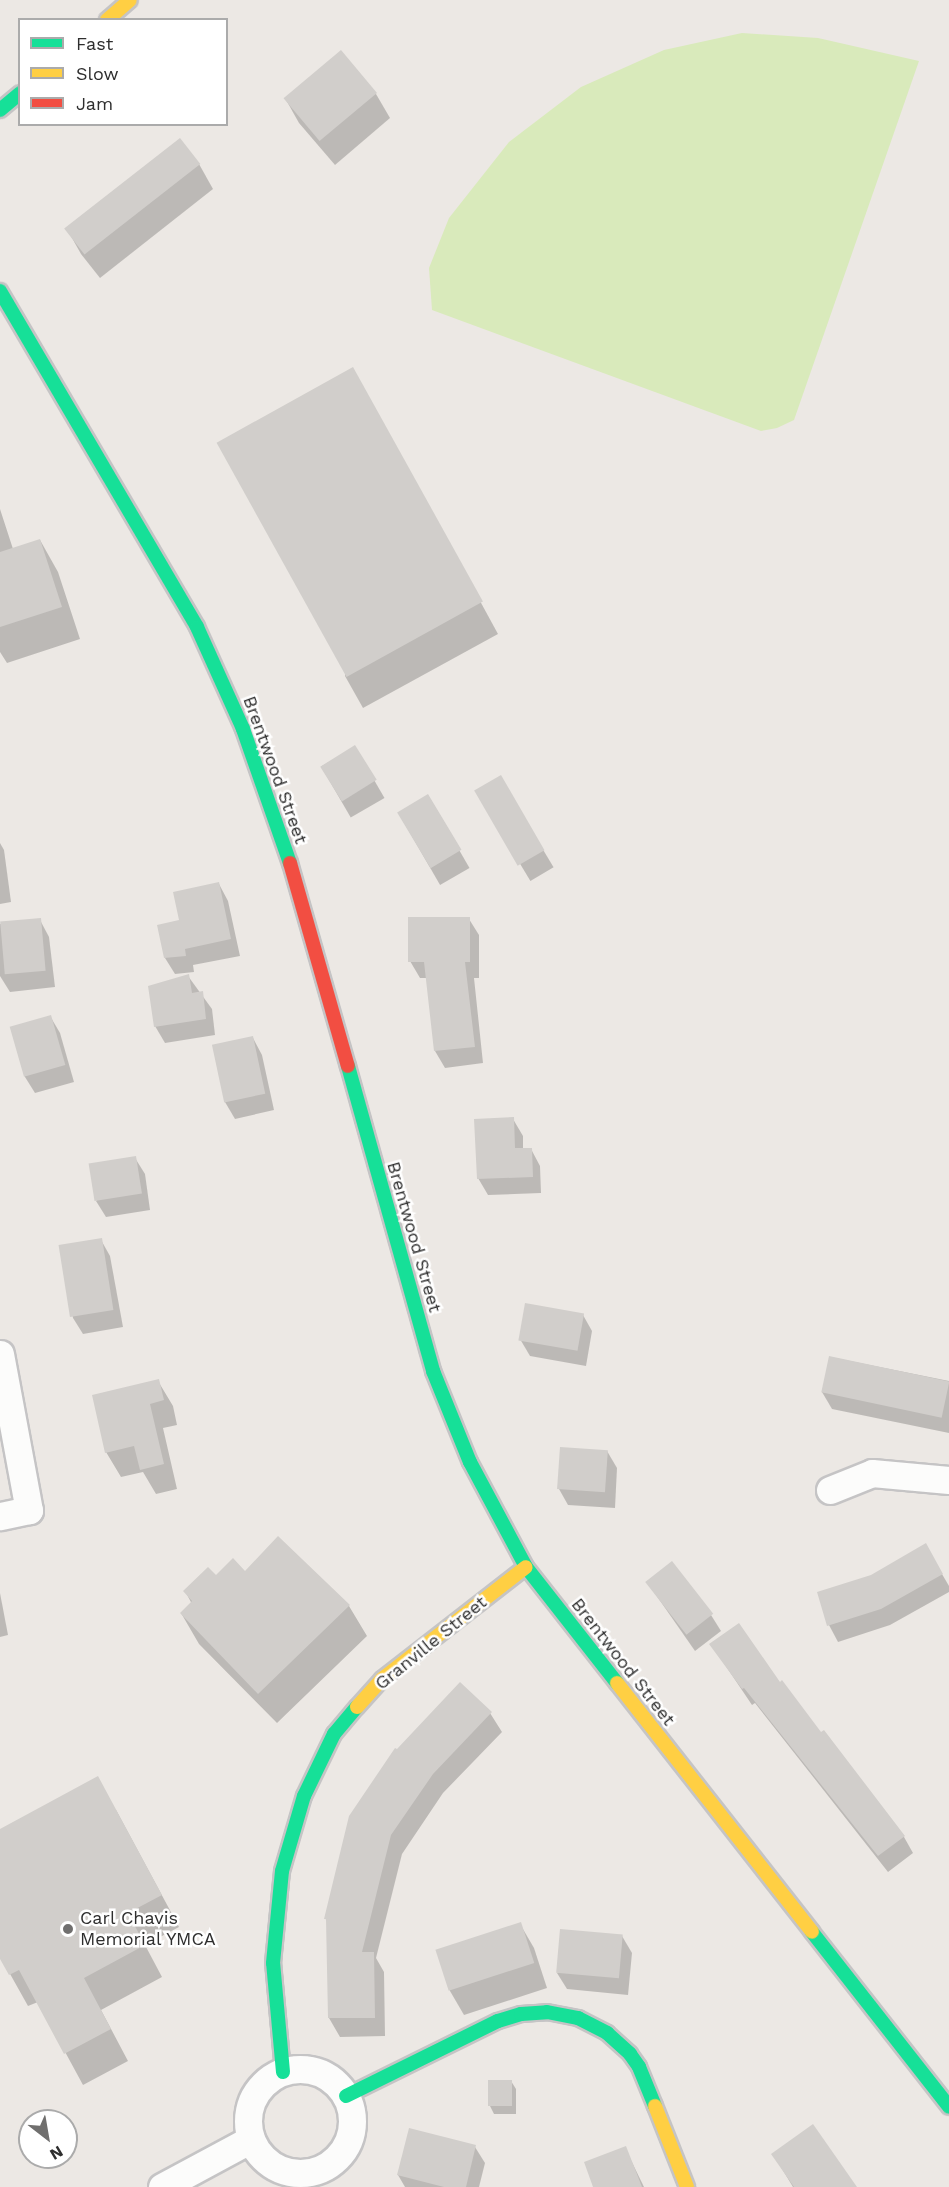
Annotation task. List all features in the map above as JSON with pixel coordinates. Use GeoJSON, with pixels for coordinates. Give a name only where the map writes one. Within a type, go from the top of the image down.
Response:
{"type":"FeatureCollection","features":[{"type":"Feature","properties":{"kind":"main road"},"geometry":{"type":"LineString","coordinates":[[109,18],[130,0]]}},
{"type":"Feature","properties":{"kind":"main road"},"geometry":{"type":"LineString","coordinates":[[0,110],[18,95]]}},
{"type":"Feature","properties":{"kind":"main road","name":"Brentwood Street"},"geometry":{"type":"LineString","coordinates":[[0,291],[197,627],[243,729],[296,879],[433,1371],[470,1462],[526,1567],[949,2107]]}},
{"type":"Feature","properties":{"kind":"main road","name":"Granville Street"},"geometry":{"type":"LineString","coordinates":[[283,2072],[273,1963],[282,1871],[304,1796],[334,1734],[382,1679],[526,1567]]}},
{"type":"Feature","properties":{"kind":"main road"},"geometry":{"type":"LineString","coordinates":[[346,2096],[498,2021],[521,2014],[546,2012],[578,2018],[607,2033],[630,2054],[639,2067],[687,2187]]}},
{"type":"Feature","properties":{"kind":"street"},"geometry":{"type":"LineString","coordinates":[[0,1354],[28,1510],[0,1516]]}},
{"type":"Feature","properties":{"kind":"street"},"geometry":{"type":"LineString","coordinates":[[830,1490],[872,1473],[949,1480]]}},
{"type":"Feature","properties":{"kind":"street"},"geometry":{"type":"LineString","coordinates":[[299,2069],[316,2072],[330,2079],[346,2096],[352,2126],[347,2143],[327,2178],[287,2172],[271,2165],[258,2153],[251,2139],[248,2123],[250,2107],[257,2092],[268,2080],[283,2072],[299,2069]]}},
{"type":"Feature","properties":{"kind":"street"},"geometry":{"type":"LineString","coordinates":[[162,2187],[251,2139]]}},
{"type":"Feature","properties":{"kind":"green space"},"geometry":{"type":"Polygon","coordinates":[[[742,33],[818,38],[919,61],[794,420],[777,428],[761,431],[432,310],[429,268],[449,218],[509,142],[581,87],[664,50],[742,33]]]}},
{"type":"Feature","properties":{"kind":"building"},"geometry":{"type":"Polygon","coordinates":[[[341,50],[377,93],[320,141],[284,98],[341,50]]]}},
{"type":"Feature","properties":{"kind":"building"},"geometry":{"type":"Polygon","coordinates":[[[180,138],[200,164],[84,255],[64,229],[180,138]]]}},
{"type":"Feature","properties":{"kind":"building"},"geometry":{"type":"Polygon","coordinates":[[[353,367],[483,601],[346,677],[217,443],[353,367]]]}},
{"type":"Feature","properties":{"kind":"building"},"geometry":{"type":"Polygon","coordinates":[[[40,539],[62,607],[0,627],[0,552],[40,539]]]}},
{"type":"Feature","properties":{"kind":"building"},"geometry":{"type":"Polygon","coordinates":[[[355,745],[377,780],[342,801],[320,767],[355,745]]]}},
{"type":"Feature","properties":{"kind":"building"},"geometry":{"type":"Polygon","coordinates":[[[501,775],[544,850],[518,866],[474,790],[501,775]]]}},
{"type":"Feature","properties":{"kind":"building"},"geometry":{"type":"Polygon","coordinates":[[[428,794],[461,850],[431,868],[397,813],[428,794]]]}},
{"type":"Feature","properties":{"kind":"building"},"geometry":{"type":"Polygon","coordinates":[[[219,882],[231,939],[185,949],[186,956],[164,958],[157,925],[179,920],[173,892],[219,882]]]}},
{"type":"Feature","properties":{"kind":"building"},"geometry":{"type":"Polygon","coordinates":[[[408,917],[470,917],[470,962],[465,962],[475,1047],[434,1051],[424,962],[408,962],[408,917]]]}},
{"type":"Feature","properties":{"kind":"building"},"geometry":{"type":"Polygon","coordinates":[[[41,918],[46,971],[5,974],[0,922],[41,918]]]}},
{"type":"Feature","properties":{"kind":"building"},"geometry":{"type":"Polygon","coordinates":[[[189,974],[192,993],[203,991],[206,1019],[154,1027],[148,986],[189,974]]]}},
{"type":"Feature","properties":{"kind":"building"},"geometry":{"type":"Polygon","coordinates":[[[51,1015],[65,1065],[24,1077],[10,1027],[51,1015]]]}},
{"type":"Feature","properties":{"kind":"building"},"geometry":{"type":"Polygon","coordinates":[[[253,1036],[265,1094],[224,1102],[212,1045],[253,1036]]]}},
{"type":"Feature","properties":{"kind":"building"},"geometry":{"type":"Polygon","coordinates":[[[514,1117],[515,1148],[532,1148],[533,1177],[477,1179],[474,1119],[514,1117]]]}},
{"type":"Feature","properties":{"kind":"building"},"geometry":{"type":"Polygon","coordinates":[[[136,1156],[142,1194],[95,1201],[89,1164],[136,1156]]]}},
{"type":"Feature","properties":{"kind":"building"},"geometry":{"type":"Polygon","coordinates":[[[102,1238],[113,1310],[70,1317],[59,1245],[102,1238]]]}},
{"type":"Feature","properties":{"kind":"building"},"geometry":{"type":"Polygon","coordinates":[[[525,1303],[584,1313],[577,1351],[518,1340],[525,1303]]]}},
{"type":"Feature","properties":{"kind":"building"},"geometry":{"type":"Polygon","coordinates":[[[829,1356],[949,1382],[942,1418],[821,1392],[829,1356]]]}},
{"type":"Feature","properties":{"kind":"building"},"geometry":{"type":"Polygon","coordinates":[[[159,1379],[164,1400],[150,1404],[164,1464],[140,1470],[134,1446],[105,1453],[92,1395],[159,1379]]]}},
{"type":"Feature","properties":{"kind":"building"},"geometry":{"type":"Polygon","coordinates":[[[560,1447],[608,1450],[605,1492],[557,1489],[560,1447]]]}},
{"type":"Feature","properties":{"kind":"building"},"geometry":{"type":"Polygon","coordinates":[[[278,1536],[350,1605],[258,1694],[180,1613],[192,1601],[183,1591],[208,1567],[216,1575],[233,1558],[245,1571],[278,1536]]]}},
{"type":"Feature","properties":{"kind":"building"},"geometry":{"type":"Polygon","coordinates":[[[926,1543],[943,1574],[881,1609],[827,1626],[817,1592],[871,1575],[926,1543]]]}},
{"type":"Feature","properties":{"kind":"building"},"geometry":{"type":"Polygon","coordinates":[[[672,1561],[713,1614],[686,1635],[645,1582],[672,1561]]]}},
{"type":"Feature","properties":{"kind":"building"},"geometry":{"type":"Polygon","coordinates":[[[739,1623],[780,1682],[782,1680],[821,1732],[824,1730],[905,1836],[878,1856],[744,1688],[742,1689],[709,1644],[739,1623]]]}},
{"type":"Feature","properties":{"kind":"building"},"geometry":{"type":"Polygon","coordinates":[[[460,1682],[492,1712],[433,1774],[391,1835],[362,1952],[374,1952],[375,2018],[328,2018],[326,1919],[324,1919],[349,1816],[395,1748],[397,1749],[460,1682]]]}},
{"type":"Feature","properties":{"kind":"building","name":"Carl Chavis Memorial YMCA"},"geometry":{"type":"Polygon","coordinates":[[[98,1776],[162,1895],[128,1913],[145,1945],[84,1978],[111,2029],[64,2054],[19,1970],[9,1975],[0,1959],[0,1829],[98,1776]]]}},
{"type":"Feature","properties":{"kind":"building"},"geometry":{"type":"Polygon","coordinates":[[[521,1922],[534,1963],[449,1991],[435,1950],[521,1922]]]}},
{"type":"Feature","properties":{"kind":"building"},"geometry":{"type":"Polygon","coordinates":[[[560,1929],[623,1934],[619,1978],[556,1973],[560,1929]]]}},
{"type":"Feature","properties":{"kind":"building"},"geometry":{"type":"Polygon","coordinates":[[[488,2080],[512,2080],[512,2106],[488,2106],[488,2080]]]}},
{"type":"Feature","properties":{"kind":"building"},"geometry":{"type":"Polygon","coordinates":[[[813,2124],[857,2187],[794,2187],[771,2154],[813,2124]]]}},
{"type":"Feature","properties":{"kind":"building"},"geometry":{"type":"Polygon","coordinates":[[[409,2128],[476,2145],[466,2187],[444,2187],[397,2175],[409,2128]]]}},
{"type":"Feature","properties":{"kind":"building"},"geometry":{"type":"Polygon","coordinates":[[[626,2146],[642,2187],[593,2187],[584,2162],[626,2146]]]}},
{"type":"Feature","properties":{"kind":"traffic: fast"},"geometry":{"type":"LineString","coordinates":[[0,110],[18,95]]}},
{"type":"Feature","properties":{"kind":"traffic: fast"},"geometry":{"type":"LineString","coordinates":[[0,291],[197,627],[243,729],[290,863]]}},
{"type":"Feature","properties":{"kind":"traffic: fast"},"geometry":{"type":"LineString","coordinates":[[348,1066],[433,1371],[470,1462],[526,1567],[617,1683]]}},
{"type":"Feature","properties":{"kind":"traffic: fast"},"geometry":{"type":"LineString","coordinates":[[283,2072],[273,1963],[282,1871],[304,1796],[334,1734],[357,1707]]}},
{"type":"Feature","properties":{"kind":"traffic: fast"},"geometry":{"type":"LineString","coordinates":[[812,1932],[949,2107]]}},
{"type":"Feature","properties":{"kind":"traffic: fast"},"geometry":{"type":"LineString","coordinates":[[346,2096],[498,2021],[521,2014],[547,2012],[578,2018],[607,2033],[630,2054],[639,2067],[655,2106]]}},
{"type":"Feature","properties":{"kind":"traffic: slow"},"geometry":{"type":"LineString","coordinates":[[109,18],[130,0]]}},
{"type":"Feature","properties":{"kind":"traffic: slow"},"geometry":{"type":"LineString","coordinates":[[357,1707],[382,1679],[526,1567]]}},
{"type":"Feature","properties":{"kind":"traffic: slow"},"geometry":{"type":"LineString","coordinates":[[617,1683],[812,1932]]}},
{"type":"Feature","properties":{"kind":"traffic: slow"},"geometry":{"type":"LineString","coordinates":[[655,2106],[687,2187]]}},
{"type":"Feature","properties":{"kind":"traffic: jam"},"geometry":{"type":"LineString","coordinates":[[290,863],[348,1066]]}},
{"type":"Feature","properties":{"kind":"place","name":"Carl Chavis Memorial YMCA"},"geometry":{"type":"Point","coordinates":[68,1929]}}]}
